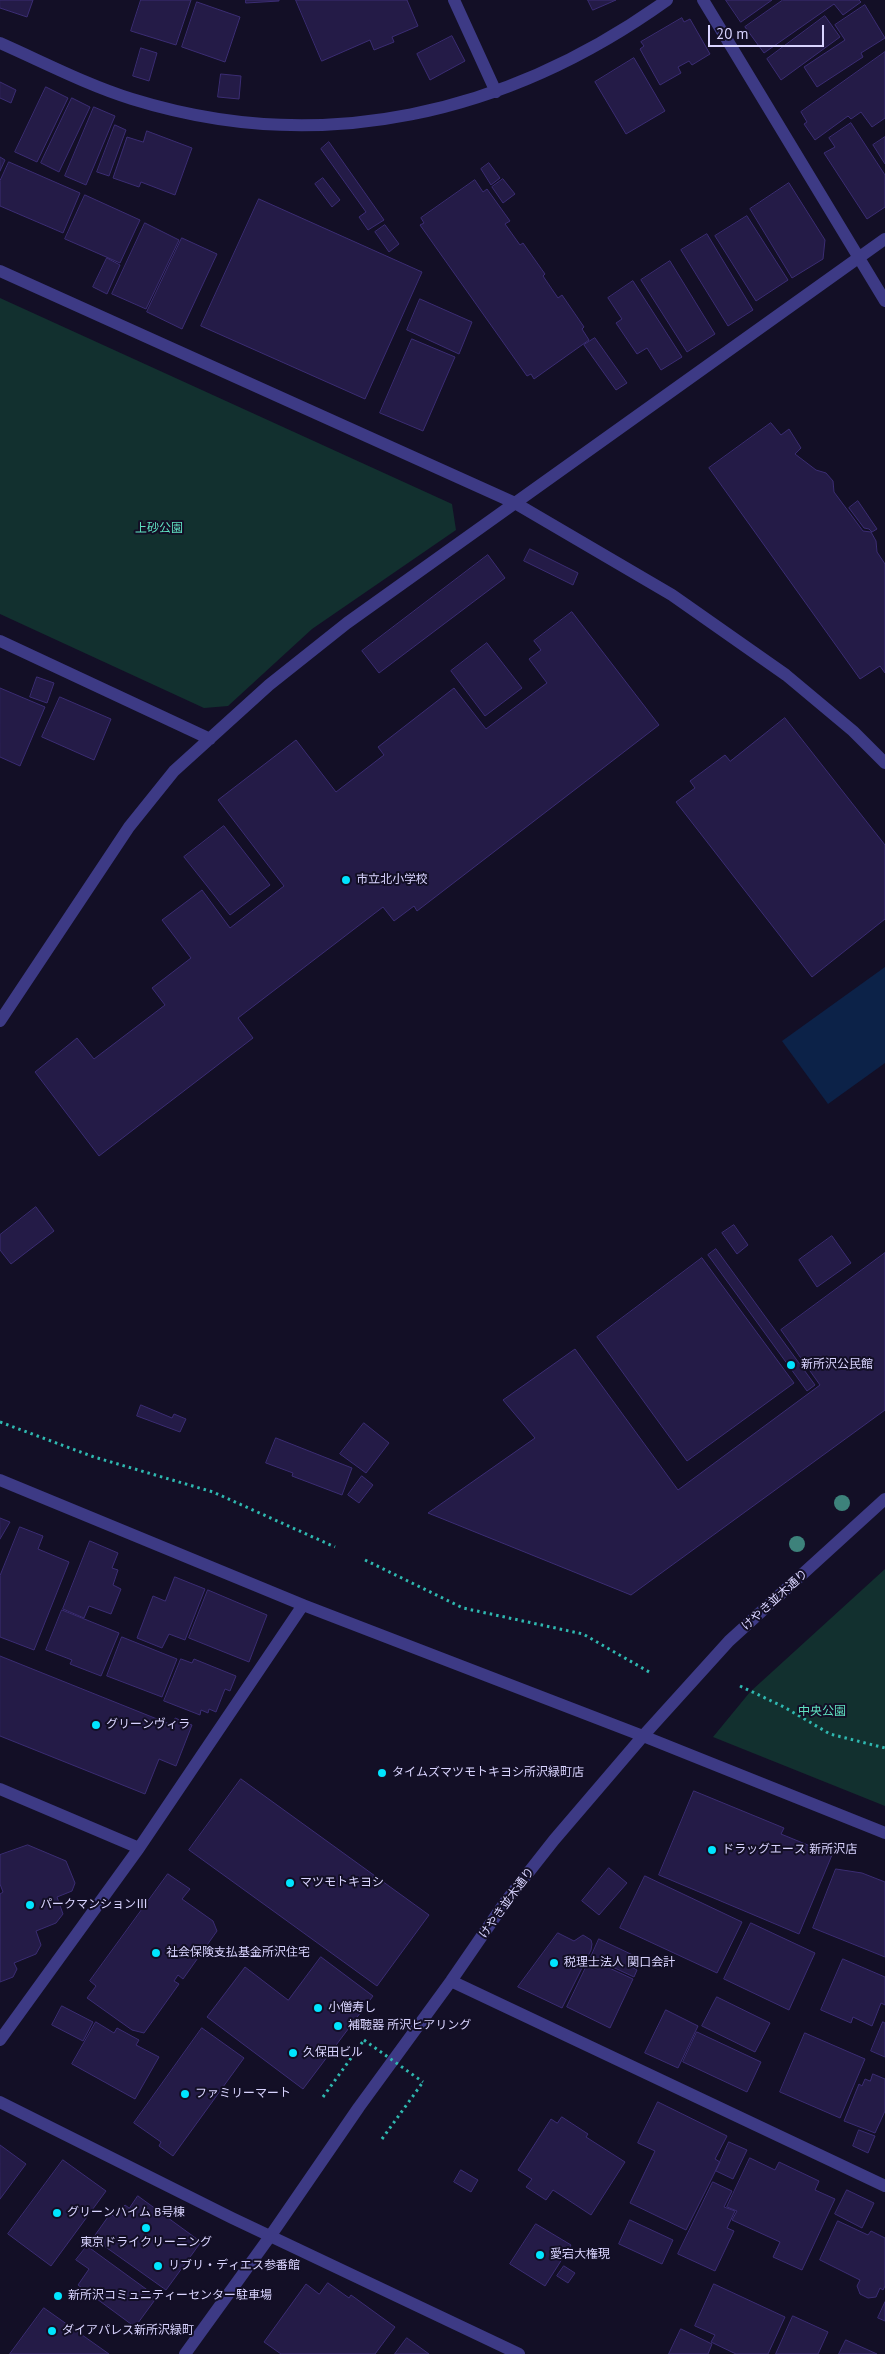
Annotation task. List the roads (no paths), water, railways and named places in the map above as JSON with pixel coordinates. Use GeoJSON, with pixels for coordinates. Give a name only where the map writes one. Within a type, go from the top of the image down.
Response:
{"type":"FeatureCollection","features":[{"type":"Feature","properties":{"kind":"street"},"geometry":{"type":"LineString","coordinates":[[454,0],[496,92]]}},
{"type":"Feature","properties":{"kind":"street"},"geometry":{"type":"LineString","coordinates":[[0,43],[82,80],[132,99],[240,122],[269,125],[316,125],[377,121],[421,114],[496,92],[545,72],[638,21],[667,0]]}},
{"type":"Feature","properties":{"kind":"street"},"geometry":{"type":"LineString","coordinates":[[703,0],[885,301]]}},
{"type":"Feature","properties":{"kind":"street"},"geometry":{"type":"LineString","coordinates":[[0,1021],[129,827],[174,771],[269,685],[347,622],[885,239]]}},
{"type":"Feature","properties":{"kind":"street"},"geometry":{"type":"LineString","coordinates":[[0,271],[515,503],[672,595],[786,675],[853,731],[885,763]]}},
{"type":"Feature","properties":{"kind":"street"},"geometry":{"type":"LineString","coordinates":[[0,641],[210,739]]}},
{"type":"Feature","properties":{"kind":"street"},"geometry":{"type":"LineString","coordinates":[[0,1480],[303,1605],[643,1736],[885,1834]]}},
{"type":"Feature","properties":{"kind":"street","name":"けやき並木通り"},"geometry":{"type":"LineString","coordinates":[[185,2354],[506,1901],[554,1840],[643,1736],[729,1641],[885,1499]]}},
{"type":"Feature","properties":{"kind":"street"},"geometry":{"type":"LineString","coordinates":[[0,2040],[139,1848],[303,1605]]}},
{"type":"Feature","properties":{"kind":"street"},"geometry":{"type":"LineString","coordinates":[[0,1789],[139,1848]]}},
{"type":"Feature","properties":{"kind":"street"},"geometry":{"type":"LineString","coordinates":[[451,1981],[885,2186]]}},
{"type":"Feature","properties":{"kind":"street"},"geometry":{"type":"LineString","coordinates":[[0,2102],[519,2354]]}},
{"type":"Feature","properties":{"kind":"water"},"geometry":{"type":"Polygon","coordinates":[[[885,967],[885,1063],[828,1104],[782,1041],[885,967]]]}},
{"type":"Feature","properties":{"kind":"place","name":"市立北小学校"},"geometry":{"type":"Point","coordinates":[346,880]}},
{"type":"Feature","properties":{"kind":"place","name":"新所沢公民館"},"geometry":{"type":"Point","coordinates":[791,1365]}},
{"type":"Feature","properties":{"kind":"place","name":"グリーンヴィラ"},"geometry":{"type":"Point","coordinates":[96,1725]}},
{"type":"Feature","properties":{"kind":"place","name":"タイムズマツモトキヨシ所沢緑町店"},"geometry":{"type":"Point","coordinates":[382,1773]}},
{"type":"Feature","properties":{"kind":"place","name":"ドラッグエース 新所沢店"},"geometry":{"type":"Point","coordinates":[712,1850]}},
{"type":"Feature","properties":{"kind":"place","name":"マツモトキヨシ"},"geometry":{"type":"Point","coordinates":[290,1883]}},
{"type":"Feature","properties":{"kind":"place","name":"パークマンションⅢ"},"geometry":{"type":"Point","coordinates":[30,1905]}},
{"type":"Feature","properties":{"kind":"place","name":"社会保険支払基金所沢住宅"},"geometry":{"type":"Point","coordinates":[156,1953]}},
{"type":"Feature","properties":{"kind":"place","name":"税理士法人 関口会計"},"geometry":{"type":"Point","coordinates":[554,1963]}},
{"type":"Feature","properties":{"kind":"place","name":"小僧寿し"},"geometry":{"type":"Point","coordinates":[318,2008]}},
{"type":"Feature","properties":{"kind":"place","name":"補聴器 所沢ヒアリング"},"geometry":{"type":"Point","coordinates":[338,2026]}},
{"type":"Feature","properties":{"kind":"place","name":"久保田ビル"},"geometry":{"type":"Point","coordinates":[293,2053]}},
{"type":"Feature","properties":{"kind":"place","name":"ファミリーマート"},"geometry":{"type":"Point","coordinates":[185,2094]}},
{"type":"Feature","properties":{"kind":"place","name":"グリーンハイム B号棟"},"geometry":{"type":"Point","coordinates":[57,2213]}},
{"type":"Feature","properties":{"kind":"place","name":"東京ドライクリーニング"},"geometry":{"type":"Point","coordinates":[146,2228]}},
{"type":"Feature","properties":{"kind":"place","name":"愛宕大権現"},"geometry":{"type":"Point","coordinates":[540,2255]}},
{"type":"Feature","properties":{"kind":"place","name":"リブリ・ディエス参番館"},"geometry":{"type":"Point","coordinates":[158,2266]}},
{"type":"Feature","properties":{"kind":"place","name":"新所沢コミュニティーセンター駐車場"},"geometry":{"type":"Point","coordinates":[58,2296]}},
{"type":"Feature","properties":{"kind":"place","name":"ダイアパレス新所沢緑町"},"geometry":{"type":"Point","coordinates":[52,2331]}},
{"type":"Feature","properties":{"kind":"park label","name":"上砂公園"},"geometry":{"type":"Point","coordinates":[159,529]}},
{"type":"Feature","properties":{"kind":"park label","name":"中央公園"},"geometry":{"type":"Point","coordinates":[822,1712]}}]}
